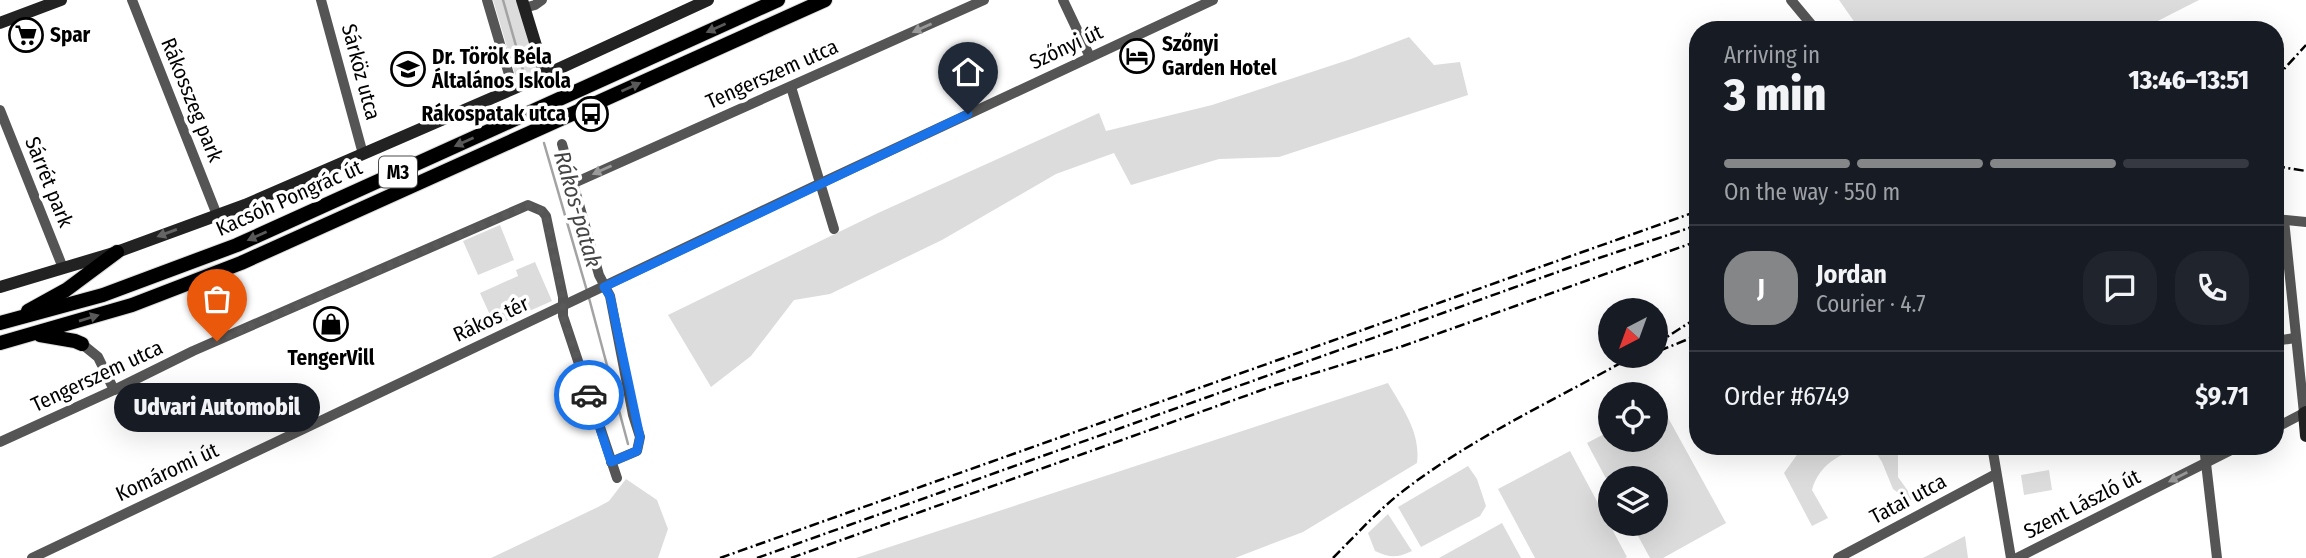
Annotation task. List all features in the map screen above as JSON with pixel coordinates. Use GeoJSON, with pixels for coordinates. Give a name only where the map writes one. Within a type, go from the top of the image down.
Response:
{"type":"FeatureCollection","features":[{"type":"Feature","properties":{"kind":"main road","name":"Kacsóh Pongrác út"},"geometry":{"type":"LineString","coordinates":[[5,322],[103,295],[237,245],[778,0]]}},
{"type":"Feature","properties":{"kind":"main road","name":"Kacsóh Pongrác út"},"geometry":{"type":"LineString","coordinates":[[0,343],[132,304],[251,259],[825,0]]}},
{"type":"Feature","properties":{"kind":"main road"},"geometry":{"type":"LineString","coordinates":[[5,322],[66,290],[117,252]]}},
{"type":"Feature","properties":{"kind":"main road"},"geometry":{"type":"LineString","coordinates":[[35,334],[82,344]]}},
{"type":"Feature","properties":{"kind":"street","name":"Rákosszeg park"},"geometry":{"type":"LineString","coordinates":[[132,0],[217,215]]}},
{"type":"Feature","properties":{"kind":"street","name":"Sárköz utca"},"geometry":{"type":"LineString","coordinates":[[321,0],[363,154]]}},
{"type":"Feature","properties":{"kind":"street"},"geometry":{"type":"LineString","coordinates":[[487,0],[513,88]]}},
{"type":"Feature","properties":{"kind":"street"},"geometry":{"type":"LineString","coordinates":[[542,0],[535,5],[523,4],[545,75]]}},
{"type":"Feature","properties":{"kind":"street","name":"Kacsóh Pongrác út"},"geometry":{"type":"LineString","coordinates":[[0,287],[117,252],[217,215],[545,75],[708,0]]}},
{"type":"Feature","properties":{"kind":"street","name":"Tengerszem utca"},"geometry":{"type":"LineString","coordinates":[[574,183],[984,0]]}},
{"type":"Feature","properties":{"kind":"street"},"geometry":{"type":"LineString","coordinates":[[1063,0],[1090,57]]}},
{"type":"Feature","properties":{"kind":"street","name":"Szőnyi út"},"geometry":{"type":"LineString","coordinates":[[821,183],[1213,0]]}},
{"type":"Feature","properties":{"kind":"street"},"geometry":{"type":"LineString","coordinates":[[1791,0],[1808,21]]}},
{"type":"Feature","properties":{"kind":"street"},"geometry":{"type":"LineString","coordinates":[[0,23],[58,1]]}},
{"type":"Feature","properties":{"kind":"street"},"geometry":{"type":"LineString","coordinates":[[791,87],[834,229]]}},
{"type":"Feature","properties":{"kind":"street","name":"Sárrét park"},"geometry":{"type":"LineString","coordinates":[[0,110],[63,268]]}},
{"type":"Feature","properties":{"kind":"street"},"geometry":{"type":"LineString","coordinates":[[562,144],[599,289],[610,296],[640,437],[637,451],[611,462]]}},
{"type":"Feature","properties":{"kind":"street","name":"Rákos tér"},"geometry":{"type":"LineString","coordinates":[[395,386],[821,183]]}},
{"type":"Feature","properties":{"kind":"street","name":"Tengerszem utca"},"geometry":{"type":"LineString","coordinates":[[0,442],[193,351],[528,205],[542,211],[546,216],[563,307]]}},
{"type":"Feature","properties":{"kind":"street"},"geometry":{"type":"LineString","coordinates":[[2284,220],[2306,222]]}},
{"type":"Feature","properties":{"kind":"street"},"geometry":{"type":"LineString","coordinates":[[2284,256],[2306,436]]}},
{"type":"Feature","properties":{"kind":"street"},"geometry":{"type":"LineString","coordinates":[[563,307],[617,478]]}},
{"type":"Feature","properties":{"kind":"street"},"geometry":{"type":"LineString","coordinates":[[2284,340],[2295,338]]}},
{"type":"Feature","properties":{"kind":"street"},"geometry":{"type":"LineString","coordinates":[[82,344],[97,357],[114,390]]}},
{"type":"Feature","properties":{"kind":"street","name":"Komáromi út"},"geometry":{"type":"LineString","coordinates":[[32,558],[395,386]]}},
{"type":"Feature","properties":{"kind":"street"},"geometry":{"type":"LineString","coordinates":[[2284,423],[2305,412]]}},
{"type":"Feature","properties":{"kind":"street"},"geometry":{"type":"LineString","coordinates":[[1993,455],[2011,558]]}},
{"type":"Feature","properties":{"kind":"street"},"geometry":{"type":"LineString","coordinates":[[2205,455],[2217,558]]}},
{"type":"Feature","properties":{"kind":"street","name":"Szent László út"},"geometry":{"type":"LineString","coordinates":[[2017,558],[2222,455]]}},
{"type":"Feature","properties":{"kind":"street","name":"Tatai utca"},"geometry":{"type":"LineString","coordinates":[[1838,558],[1996,474]]}},
{"type":"Feature","properties":{"kind":"shaded area"},"geometry":{"type":"Polygon","coordinates":[[[493,0],[517,0],[541,81],[520,91],[493,0]]]}},
{"type":"Feature","properties":{"kind":"shaded area"},"geometry":{"type":"Polygon","coordinates":[[[1839,0],[2199,0],[2158,21],[1854,21],[1839,0]]]}},
{"type":"Feature","properties":{"kind":"shaded area"},"geometry":{"type":"Polygon","coordinates":[[[1409,37],[1434,65],[1460,62],[1468,95],[1279,157],[1219,159],[1131,185],[1114,153],[1056,174],[942,240],[830,294],[794,300],[751,356],[711,387],[668,315],[878,213],[1099,113],[1106,131],[1212,105],[1409,37]]]}},
{"type":"Feature","properties":{"kind":"shaded area"},"geometry":{"type":"Polygon","coordinates":[[[500,225],[514,260],[478,275],[463,241],[500,225]]]}},
{"type":"Feature","properties":{"kind":"shaded area"},"geometry":{"type":"Polygon","coordinates":[[[535,262],[552,301],[495,326],[480,293],[518,276],[516,270],[535,262]]]}},
{"type":"Feature","properties":{"kind":"shaded area"},"geometry":{"type":"Polygon","coordinates":[[[1388,383],[1414,431],[1417,463],[1303,532],[1235,558],[856,558],[1388,383]]]}},
{"type":"Feature","properties":{"kind":"shaded area"},"geometry":{"type":"Polygon","coordinates":[[[1668,418],[1726,523],[1663,558],[1650,558],[1638,536],[1668,536],[1668,466],[1599,466],[1587,443],[1598,437],[1598,452],[1668,452],[1668,418]]]}},
{"type":"Feature","properties":{"kind":"shaded area"},"geometry":{"type":"Polygon","coordinates":[[[1570,451],[1598,503],[1598,536],[1616,536],[1627,557],[1535,558],[1498,489],[1570,451]]]}},
{"type":"Feature","properties":{"kind":"shaded area"},"geometry":{"type":"Polygon","coordinates":[[[1797,455],[1842,455],[1827,465],[1812,490],[1828,518],[1812,526],[1784,473],[1797,455]]]}},
{"type":"Feature","properties":{"kind":"shaded area"},"geometry":{"type":"Polygon","coordinates":[[[1878,455],[1898,455],[1898,477],[1913,498],[1909,501],[1893,489],[1878,455]]]}},
{"type":"Feature","properties":{"kind":"shaded area"},"geometry":{"type":"Polygon","coordinates":[[[1468,466],[1477,479],[1486,506],[1480,516],[1421,547],[1398,507],[1468,466]]]}},
{"type":"Feature","properties":{"kind":"shaded area"},"geometry":{"type":"Polygon","coordinates":[[[2049,470],[2052,490],[2024,495],[2021,475],[2049,470]]]}},
{"type":"Feature","properties":{"kind":"shaded area"},"geometry":{"type":"Polygon","coordinates":[[[626,479],[657,500],[668,529],[658,558],[491,558],[609,501],[626,479]]]}},
{"type":"Feature","properties":{"kind":"shaded area"},"geometry":{"type":"Polygon","coordinates":[[[1388,514],[1412,551],[1394,556],[1375,551],[1368,533],[1388,514]]]}},
{"type":"Feature","properties":{"kind":"shaded area"},"geometry":{"type":"Polygon","coordinates":[[[1502,523],[1521,558],[1439,558],[1502,523]]]}},
{"type":"Feature","properties":{"kind":"shaded area"},"geometry":{"type":"Polygon","coordinates":[[[1965,536],[1968,558],[1923,558],[1965,536]]]}},
{"type":"Feature","properties":{"kind":"waterway","name":"Rákos-patak"},"geometry":{"type":"LineString","coordinates":[[503,0],[524,74]]}},
{"type":"Feature","properties":{"kind":"waterway","name":"Rákos-patak"},"geometry":{"type":"LineString","coordinates":[[544,143],[587,291]]}},
{"type":"Feature","properties":{"kind":"waterway","name":"Rákos-patak"},"geometry":{"type":"LineString","coordinates":[[589,298],[628,444]]}},
{"type":"Feature","properties":{"kind":"railway"},"geometry":{"type":"LineString","coordinates":[[2284,69],[2306,45]]}},
{"type":"Feature","properties":{"kind":"railway"},"geometry":{"type":"LineString","coordinates":[[2284,167],[2306,171]]}},
{"type":"Feature","properties":{"kind":"railway"},"geometry":{"type":"LineString","coordinates":[[720,558],[1689,214]]}},
{"type":"Feature","properties":{"kind":"railway"},"geometry":{"type":"LineString","coordinates":[[757,558],[1566,269],[1689,228]]}},
{"type":"Feature","properties":{"kind":"railway"},"geometry":{"type":"LineString","coordinates":[[791,558],[1276,385],[1403,346],[1689,244]]}},
{"type":"Feature","properties":{"kind":"railway"},"geometry":{"type":"LineString","coordinates":[[1668,336],[1689,323]]}},
{"type":"Feature","properties":{"kind":"railway"},"geometry":{"type":"LineString","coordinates":[[1668,347],[1689,339]]}},
{"type":"Feature","properties":{"kind":"railway"},"geometry":{"type":"LineString","coordinates":[[1333,558],[1387,504],[1434,469],[1490,434],[1611,368]]}},
{"type":"Feature","properties":{"kind":"way so far"},"geometry":{"type":"LineString","coordinates":[[217,341],[528,205],[542,211],[546,216],[563,297],[563,316],[589,395]]}},
{"type":"Feature","properties":{"kind":"place","name":"Spar"},"geometry":{"type":"Point","coordinates":[26,35]}},
{"type":"Feature","properties":{"kind":"place","name":"Szőnyi Garden Hotel"},"geometry":{"type":"Point","coordinates":[1137,56]}},
{"type":"Feature","properties":{"kind":"place","name":"Dr. Török Béla Általános Iskola"},"geometry":{"type":"Point","coordinates":[408,69]}},
{"type":"Feature","properties":{"kind":"place","name":"Rákospatak utca"},"geometry":{"type":"Point","coordinates":[591,114]}},
{"type":"Feature","properties":{"kind":"place","name":"TengerVill"},"geometry":{"type":"Point","coordinates":[331,324]}},
{"type":"Feature","properties":{"kind":"place","name":"Udvari Automobil"},"geometry":{"type":"Point","coordinates":[217,341]}},
{"type":"Feature","properties":{"kind":"route"},"geometry":{"type":"LineString","coordinates":[[589,395],[611,462],[637,451],[640,437],[633,415],[610,296],[604,287],[968,114]]}}]}
